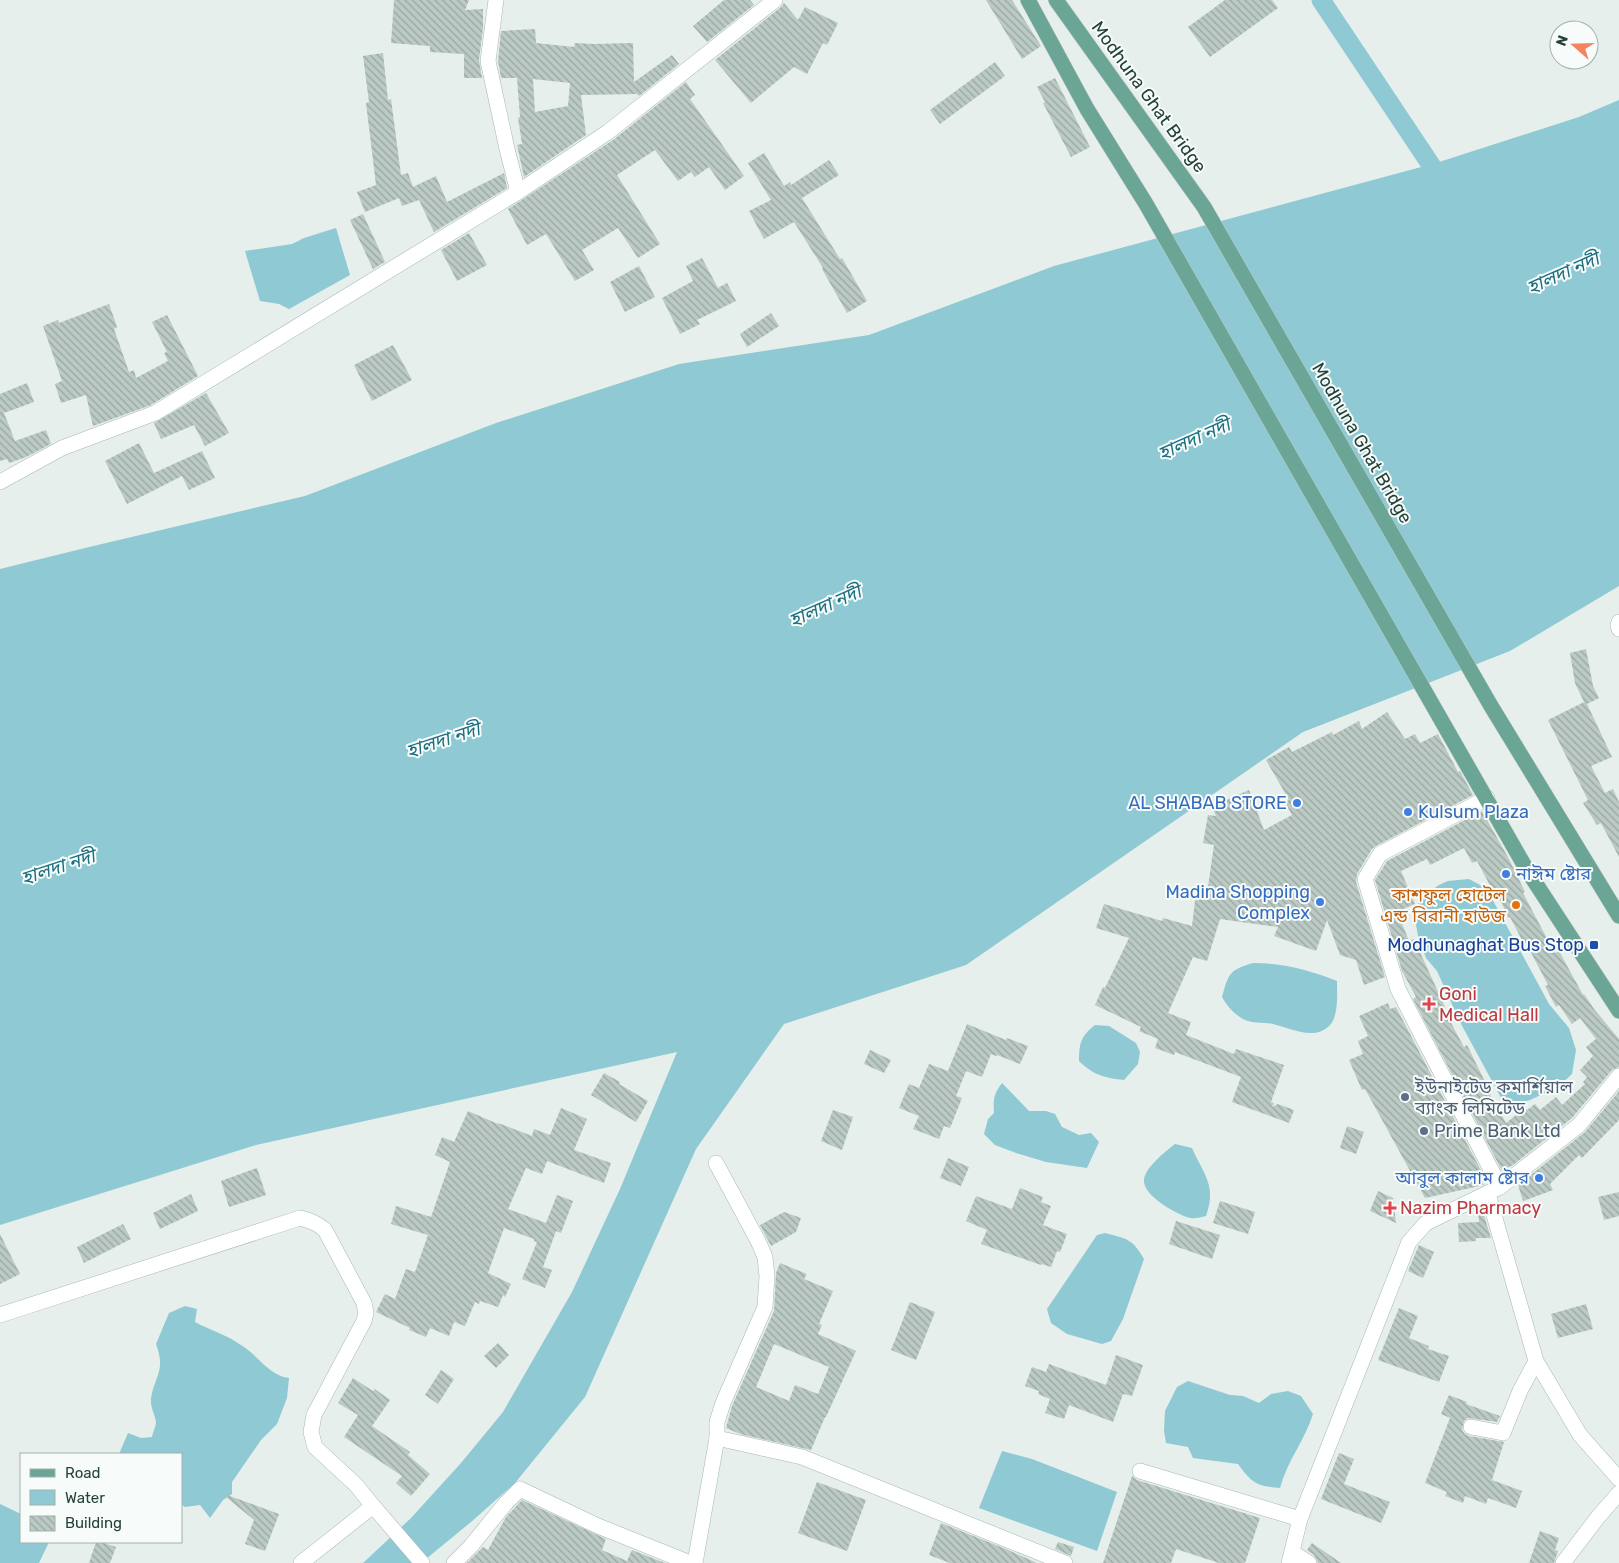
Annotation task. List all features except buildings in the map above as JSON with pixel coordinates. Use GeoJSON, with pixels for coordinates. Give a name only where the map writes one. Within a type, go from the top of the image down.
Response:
{"type":"FeatureCollection","features":[{"type":"Feature","properties":{"kind":"main road"},"geometry":{"type":"LineString","coordinates":[[1028,0],[1087,109],[1146,204],[1527,870],[1619,1011]]}},
{"type":"Feature","properties":{"kind":"main road","name":"Modhuna Ghat Bridge"},"geometry":{"type":"LineString","coordinates":[[1056,0],[1204,207],[1491,706],[1619,916]]}},
{"type":"Feature","properties":{"kind":"street"},"geometry":{"type":"LineString","coordinates":[[496,0],[488,60],[518,192]]}},
{"type":"Feature","properties":{"kind":"street"},"geometry":{"type":"LineString","coordinates":[[0,482],[62,448],[155,413],[518,192],[608,132],[774,0]]}},
{"type":"Feature","properties":{"kind":"street"},"geometry":{"type":"LineString","coordinates":[[1619,622],[1619,629]]}},
{"type":"Feature","properties":{"kind":"street"},"geometry":{"type":"LineString","coordinates":[[1486,798],[1380,854],[1365,879],[1398,989],[1494,1191],[1536,1361],[1580,1435],[1619,1479]]}},
{"type":"Feature","properties":{"kind":"street"},"geometry":{"type":"LineString","coordinates":[[1309,1563],[1290,1557],[1300,1519],[1409,1242],[1426,1223],[1494,1191],[1579,1125],[1619,1076]]}},
{"type":"Feature","properties":{"kind":"street"},"geometry":{"type":"LineString","coordinates":[[695,1563],[718,1438],[717,1422],[723,1403],[765,1307],[767,1276],[765,1257],[758,1241],[716,1164]]}},
{"type":"Feature","properties":{"kind":"street"},"geometry":{"type":"LineString","coordinates":[[0,1315],[300,1218],[319,1224],[325,1230],[364,1303],[366,1313],[364,1322],[314,1415],[311,1432],[315,1447],[356,1486],[422,1563]]}},
{"type":"Feature","properties":{"kind":"street"},"geometry":{"type":"LineString","coordinates":[[1471,1427],[1503,1433],[1520,1391],[1536,1361]]}},
{"type":"Feature","properties":{"kind":"street"},"geometry":{"type":"LineString","coordinates":[[718,1438],[802,1457],[1065,1563]]}},
{"type":"Feature","properties":{"kind":"street"},"geometry":{"type":"LineString","coordinates":[[1140,1471],[1300,1519]]}},
{"type":"Feature","properties":{"kind":"street"},"geometry":{"type":"LineString","coordinates":[[454,1563],[520,1489],[573,1515],[690,1563]]}},
{"type":"Feature","properties":{"kind":"street"},"geometry":{"type":"LineString","coordinates":[[1563,1563],[1619,1493]]}},
{"type":"Feature","properties":{"kind":"street"},"geometry":{"type":"LineString","coordinates":[[301,1563],[373,1506]]}},
{"type":"Feature","properties":{"kind":"water","name":"হালদা নদী"},"geometry":{"type":"Polygon","coordinates":[[[1619,100],[1619,586],[1510,651],[1303,732],[966,965],[784,1024],[696,1149],[585,1397],[515,1483],[421,1563],[363,1563],[411,1518],[461,1463],[503,1412],[572,1292],[620,1189],[677,1052],[256,1145],[0,1225],[0,569],[305,496],[496,423],[679,364],[869,335],[1054,266],[1436,163],[1579,117],[1619,100]]]}},
{"type":"Feature","properties":{"kind":"water"},"geometry":{"type":"Polygon","coordinates":[[[336,228],[350,275],[289,309],[279,304],[260,301],[245,251],[292,244],[304,238],[336,228]]]}},
{"type":"Feature","properties":{"kind":"water"},"geometry":{"type":"Polygon","coordinates":[[[1469,879],[1480,885],[1490,895],[1549,1004],[1569,1028],[1576,1050],[1572,1074],[1558,1087],[1530,1100],[1506,1107],[1460,1022],[1437,971],[1426,958],[1418,936],[1414,913],[1421,897],[1439,885],[1448,881],[1469,879]]]}},
{"type":"Feature","properties":{"kind":"water"},"geometry":{"type":"Polygon","coordinates":[[[1253,963],[1295,968],[1337,981],[1337,1004],[1334,1017],[1329,1026],[1316,1033],[1309,1033],[1273,1024],[1250,1022],[1239,1017],[1222,997],[1231,974],[1239,968],[1253,963]]]}},
{"type":"Feature","properties":{"kind":"water"},"geometry":{"type":"Polygon","coordinates":[[[1095,1025],[1109,1026],[1136,1043],[1140,1052],[1138,1064],[1124,1080],[1100,1075],[1089,1070],[1079,1061],[1082,1040],[1095,1025]]]}},
{"type":"Feature","properties":{"kind":"water"},"geometry":{"type":"Polygon","coordinates":[[[1002,1083],[1029,1111],[1046,1111],[1055,1114],[1062,1127],[1079,1135],[1091,1133],[1099,1142],[1087,1168],[1046,1162],[1016,1153],[995,1145],[984,1134],[988,1119],[994,1113],[994,1100],[997,1090],[1002,1083]]]}},
{"type":"Feature","properties":{"kind":"water"},"geometry":{"type":"Polygon","coordinates":[[[1175,1144],[1192,1148],[1205,1173],[1210,1188],[1209,1206],[1206,1216],[1193,1218],[1178,1213],[1162,1204],[1145,1187],[1144,1181],[1147,1171],[1175,1144]]]}},
{"type":"Feature","properties":{"kind":"water"},"geometry":{"type":"Polygon","coordinates":[[[1105,1233],[1128,1240],[1136,1247],[1144,1259],[1123,1319],[1111,1341],[1102,1344],[1067,1334],[1051,1323],[1047,1309],[1097,1235],[1105,1233]]]}},
{"type":"Feature","properties":{"kind":"water"},"geometry":{"type":"Polygon","coordinates":[[[185,1306],[197,1309],[195,1322],[236,1341],[269,1369],[289,1378],[287,1398],[277,1424],[261,1440],[232,1482],[232,1494],[223,1500],[210,1518],[200,1505],[185,1507],[182,1505],[182,1453],[119,1453],[128,1433],[141,1438],[152,1437],[156,1422],[151,1398],[160,1367],[156,1344],[169,1313],[185,1306]]]}},
{"type":"Feature","properties":{"kind":"water"},"geometry":{"type":"Polygon","coordinates":[[[1188,1381],[1230,1395],[1243,1396],[1259,1403],[1271,1394],[1288,1391],[1301,1396],[1313,1414],[1280,1488],[1260,1485],[1251,1479],[1238,1464],[1193,1458],[1188,1447],[1166,1443],[1164,1431],[1165,1411],[1177,1387],[1188,1381]]]}},
{"type":"Feature","properties":{"kind":"water"},"geometry":{"type":"Polygon","coordinates":[[[1002,1451],[1032,1459],[1117,1492],[1097,1551],[979,1508],[1002,1451]]]}},
{"type":"Feature","properties":{"kind":"water"},"geometry":{"type":"Polygon","coordinates":[[[0,1504],[20,1514],[20,1543],[49,1543],[39,1563],[0,1563],[0,1504]]]}},
{"type":"Feature","properties":{"kind":"waterway"},"geometry":{"type":"LineString","coordinates":[[1321,0],[1445,186]]}},
{"type":"Feature","properties":{"kind":"place","name":"AL SHABAB STORE"},"geometry":{"type":"Point","coordinates":[1297,803]}},
{"type":"Feature","properties":{"kind":"place","name":"Kulsum Plaza"},"geometry":{"type":"Point","coordinates":[1408,812]}},
{"type":"Feature","properties":{"kind":"place","name":"নাঈম ষ্টোর"},"geometry":{"type":"Point","coordinates":[1506,874]}},
{"type":"Feature","properties":{"kind":"place","name":"Madina Shopping Complex"},"geometry":{"type":"Point","coordinates":[1320,902]}},
{"type":"Feature","properties":{"kind":"place","name":"কাশফুল হোটেল এন্ড বিরানী হাউজ"},"geometry":{"type":"Point","coordinates":[1516,905]}},
{"type":"Feature","properties":{"kind":"place","name":"Modhunaghat Bus Stop"},"geometry":{"type":"Point","coordinates":[1594,945]}},
{"type":"Feature","properties":{"kind":"place","name":"Goni Medical Hall"},"geometry":{"type":"Point","coordinates":[1429,1004]}},
{"type":"Feature","properties":{"kind":"place","name":"ইউনাইটেড কমার্শিয়াল ব্যাংক লিমিটেড"},"geometry":{"type":"Point","coordinates":[1405,1097]}},
{"type":"Feature","properties":{"kind":"place","name":"Prime Bank Ltd"},"geometry":{"type":"Point","coordinates":[1424,1131]}},
{"type":"Feature","properties":{"kind":"place","name":"আবুল কালাম ষ্টোর"},"geometry":{"type":"Point","coordinates":[1539,1178]}},
{"type":"Feature","properties":{"kind":"place","name":"Nazim Pharmacy"},"geometry":{"type":"Point","coordinates":[1390,1208]}}]}
